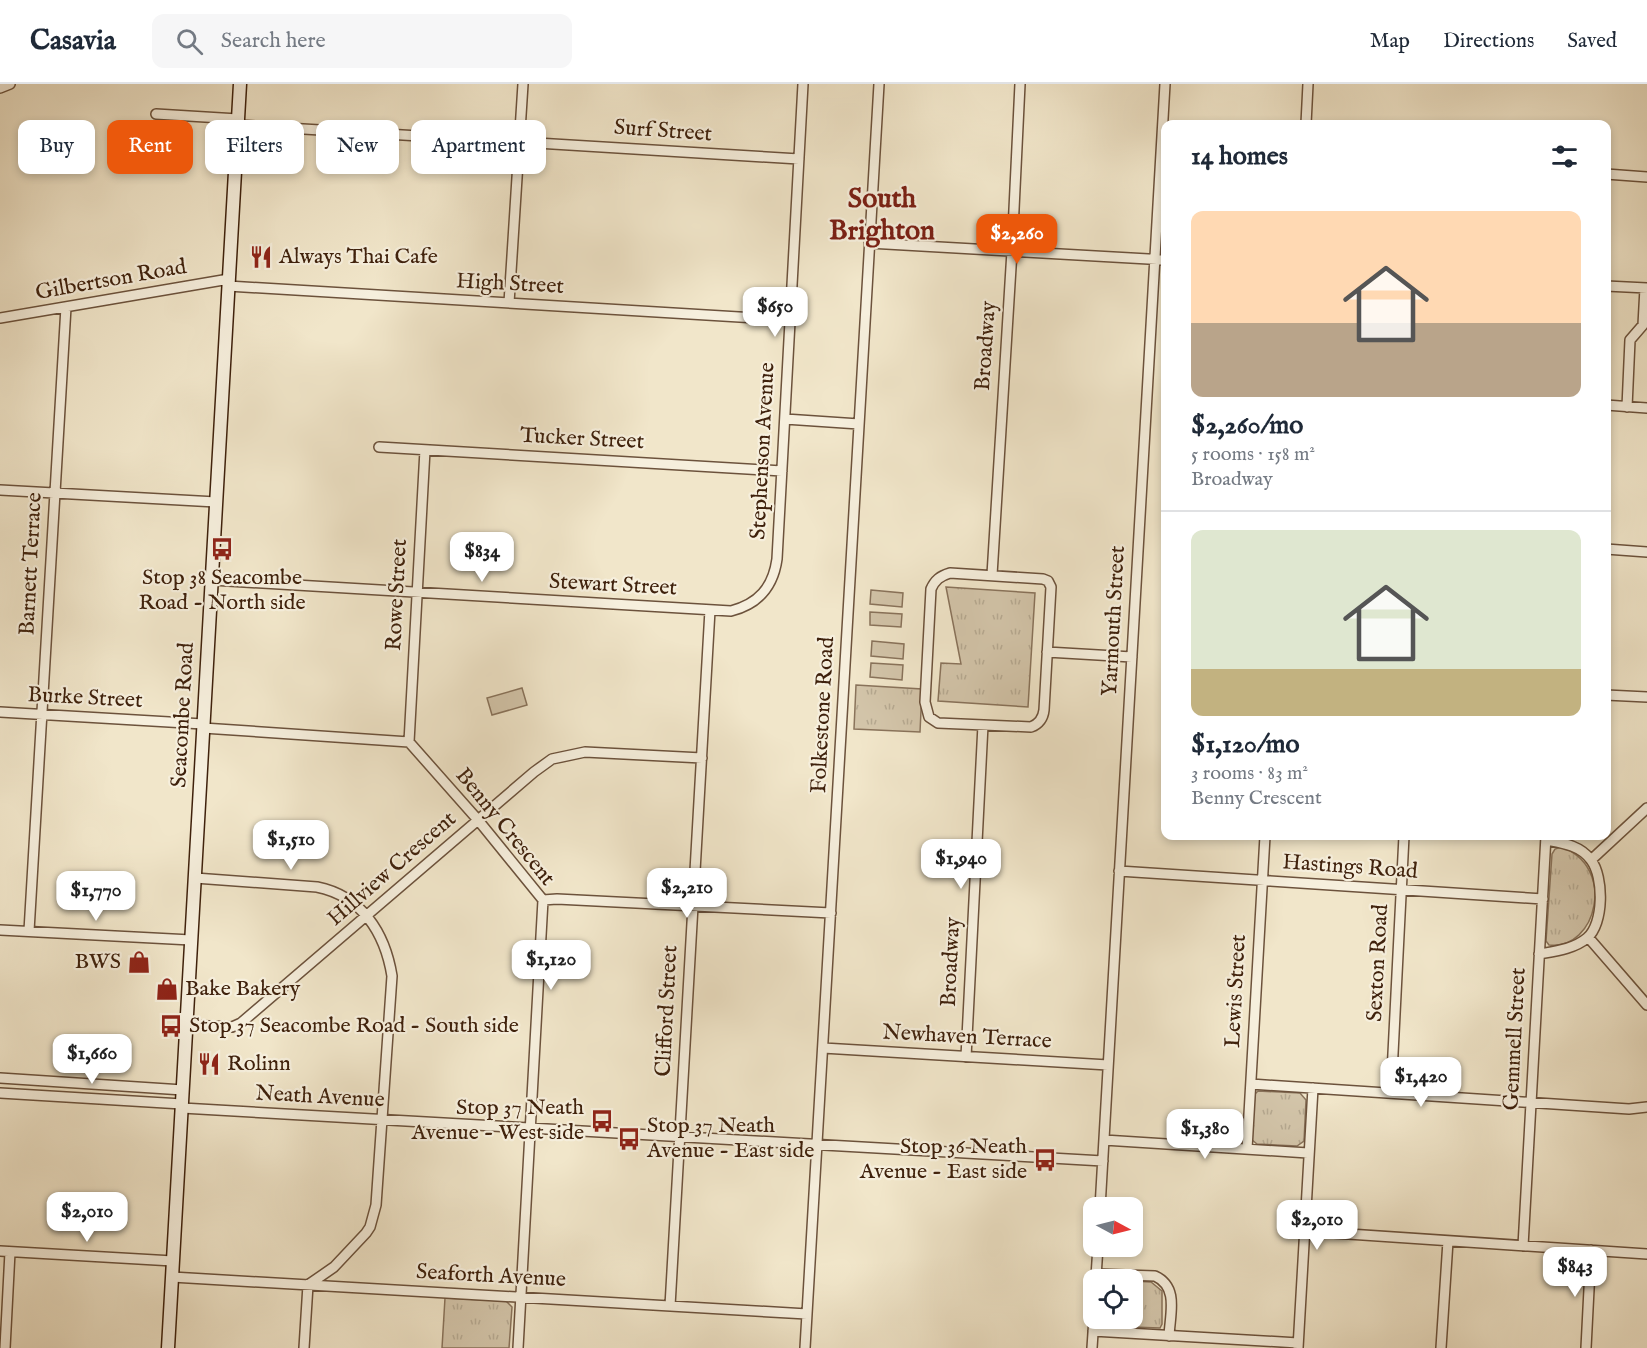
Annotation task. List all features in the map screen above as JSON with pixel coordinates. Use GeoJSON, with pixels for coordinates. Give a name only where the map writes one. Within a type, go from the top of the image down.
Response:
{"type":"FeatureCollection","features":[{"type":"Feature","properties":{"kind":"main road","name":"Seacombe Road"},"geometry":{"type":"LineString","coordinates":[[238,120],[240,84]]}},
{"type":"Feature","properties":{"kind":"main road","name":"Seacombe Road"},"geometry":{"type":"LineString","coordinates":[[168,1348],[235,174]]}},
{"type":"Feature","properties":{"kind":"street"},"geometry":{"type":"LineString","coordinates":[[0,88],[10,84]]}},
{"type":"Feature","properties":{"kind":"street"},"geometry":{"type":"LineString","coordinates":[[521,120],[523,84]]}},
{"type":"Feature","properties":{"kind":"street","name":"Stephenson Avenue"},"geometry":{"type":"LineString","coordinates":[[758,598],[768,588],[776,569],[803,84]]}},
{"type":"Feature","properties":{"kind":"street","name":"Folkestone Road"},"geometry":{"type":"LineString","coordinates":[[806,1348],[879,84]]}},
{"type":"Feature","properties":{"kind":"street","name":"Broadway"},"geometry":{"type":"LineString","coordinates":[[992,575],[1020,84]]}},
{"type":"Feature","properties":{"kind":"street","name":"Yarmouth Street"},"geometry":{"type":"LineString","coordinates":[[1163,120],[1165,84]]}},
{"type":"Feature","properties":{"kind":"street"},"geometry":{"type":"LineString","coordinates":[[1306,120],[1308,84]]}},
{"type":"Feature","properties":{"kind":"street","name":"Surf Street"},"geometry":{"type":"LineString","coordinates":[[156,114],[218,120]]}},
{"type":"Feature","properties":{"kind":"street","name":"Surf Street"},"geometry":{"type":"LineString","coordinates":[[304,127],[411,134]]}},
{"type":"Feature","properties":{"kind":"street","name":"Surf Street"},"geometry":{"type":"LineString","coordinates":[[546,144],[799,159]]}},
{"type":"Feature","properties":{"kind":"street","name":"Yarmouth Street"},"geometry":{"type":"LineString","coordinates":[[1101,1197],[1161,154]]}},
{"type":"Feature","properties":{"kind":"street"},"geometry":{"type":"LineString","coordinates":[[509,303],[517,174]]}},
{"type":"Feature","properties":{"kind":"street"},"geometry":{"type":"LineString","coordinates":[[1611,174],[1647,177]]}},
{"type":"Feature","properties":{"kind":"street"},"geometry":{"type":"LineString","coordinates":[[869,243],[1161,260]]}},
{"type":"Feature","properties":{"kind":"street","name":"High Street"},"geometry":{"type":"LineString","coordinates":[[229,283],[790,320]]}},
{"type":"Feature","properties":{"kind":"street","name":"Gilbertson Road"},"geometry":{"type":"LineString","coordinates":[[0,318],[229,283]]}},
{"type":"Feature","properties":{"kind":"street"},"geometry":{"type":"LineString","coordinates":[[1611,286],[1646,288],[1643,325],[1630,340],[1627,407]]}},
{"type":"Feature","properties":{"kind":"street","name":"Barnett Terrace"},"geometry":{"type":"LineString","coordinates":[[29,932],[66,307]]}},
{"type":"Feature","properties":{"kind":"street"},"geometry":{"type":"LineString","coordinates":[[1611,405],[1647,408]]}},
{"type":"Feature","properties":{"kind":"street"},"geometry":{"type":"LineString","coordinates":[[785,419],[859,424]]}},
{"type":"Feature","properties":{"kind":"street","name":"Tucker Street"},"geometry":{"type":"LineString","coordinates":[[379,447],[782,471]]}},
{"type":"Feature","properties":{"kind":"street","name":"Rowe Street"},"geometry":{"type":"LineString","coordinates":[[409,742],[425,450]]}},
{"type":"Feature","properties":{"kind":"street"},"geometry":{"type":"LineString","coordinates":[[0,490],[216,502]]}},
{"type":"Feature","properties":{"kind":"street"},"geometry":{"type":"LineString","coordinates":[[1611,549],[1647,552]]}},
{"type":"Feature","properties":{"kind":"street"},"geometry":{"type":"LineString","coordinates":[[950,573],[992,575],[1043,579],[1048,581],[1051,587],[1043,716],[1037,725],[1031,727],[938,723],[929,717],[926,710],[931,590],[939,577],[950,573]]}},
{"type":"Feature","properties":{"kind":"street","name":"Stewart Street"},"geometry":{"type":"LineString","coordinates":[[212,580],[731,611],[746,607],[758,598]]}},
{"type":"Feature","properties":{"kind":"street","name":"Clifford Street"},"geometry":{"type":"LineString","coordinates":[[670,1306],[710,610]]}},
{"type":"Feature","properties":{"kind":"street"},"geometry":{"type":"LineString","coordinates":[[1047,652],[1132,657]]}},
{"type":"Feature","properties":{"kind":"street"},"geometry":{"type":"LineString","coordinates":[[1611,695],[1647,697]]}},
{"type":"Feature","properties":{"kind":"street","name":"Burke Street"},"geometry":{"type":"LineString","coordinates":[[0,712],[203,726]]}},
{"type":"Feature","properties":{"kind":"street","name":"Broadway"},"geometry":{"type":"LineString","coordinates":[[966,1057],[983,725]]}},
{"type":"Feature","properties":{"kind":"street"},"geometry":{"type":"LineString","coordinates":[[203,726],[409,742]]}},
{"type":"Feature","properties":{"kind":"street","name":"Benny Crescent"},"geometry":{"type":"LineString","coordinates":[[409,742],[478,820],[543,900],[518,1348]]}},
{"type":"Feature","properties":{"kind":"street","name":"Hillview Crescent"},"geometry":{"type":"LineString","coordinates":[[186,1026],[237,1026],[552,759],[585,752],[702,758]]}},
{"type":"Feature","properties":{"kind":"street"},"geometry":{"type":"LineString","coordinates":[[1591,860],[1647,808]]}},
{"type":"Feature","properties":{"kind":"street","name":"Lewis Street"},"geometry":{"type":"LineString","coordinates":[[1247,1149],[1265,840]]}},
{"type":"Feature","properties":{"kind":"street","name":"Sexton Road"},"geometry":{"type":"LineString","coordinates":[[1391,1093],[1404,840]]}},
{"type":"Feature","properties":{"kind":"street","name":"Gemmell Street"},"geometry":{"type":"LineString","coordinates":[[1523,1246],[1546,840]]}},
{"type":"Feature","properties":{"kind":"street"},"geometry":{"type":"LineString","coordinates":[[1539,954],[1565,950],[1588,937],[1599,915],[1601,885],[1591,860],[1575,846],[1553,840]]}},
{"type":"Feature","properties":{"kind":"street","name":"Hastings Road"},"geometry":{"type":"LineString","coordinates":[[1119,871],[1542,898]]}},
{"type":"Feature","properties":{"kind":"street"},"geometry":{"type":"LineString","coordinates":[[195,878],[326,888],[342,895],[368,915],[386,948],[392,976],[378,1196],[370,1227],[334,1267],[308,1285],[304,1348]]}},
{"type":"Feature","properties":{"kind":"street"},"geometry":{"type":"LineString","coordinates":[[543,900],[831,914]]}},
{"type":"Feature","properties":{"kind":"street"},"geometry":{"type":"LineString","coordinates":[[0,930],[191,940]]}},
{"type":"Feature","properties":{"kind":"street"},"geometry":{"type":"LineString","coordinates":[[1588,937],[1647,1005]]}},
{"type":"Feature","properties":{"kind":"street","name":"Newhaven Terrace"},"geometry":{"type":"LineString","coordinates":[[823,1048],[1108,1065]]}},
{"type":"Feature","properties":{"kind":"street"},"geometry":{"type":"LineString","coordinates":[[0,1078],[183,1090]]}},
{"type":"Feature","properties":{"kind":"street"},"geometry":{"type":"LineString","coordinates":[[1251,1084],[1629,1108],[1647,1107]]}},
{"type":"Feature","properties":{"kind":"street"},"geometry":{"type":"LineString","coordinates":[[1092,1348],[1093,1331],[1298,1346],[1312,1088]]}},
{"type":"Feature","properties":{"kind":"street","name":"Neath Avenue"},"geometry":{"type":"LineString","coordinates":[[0,1093],[383,1120],[1103,1161]]}},
{"type":"Feature","properties":{"kind":"street"},"geometry":{"type":"LineString","coordinates":[[1104,1140],[1308,1153]]}},
{"type":"Feature","properties":{"kind":"street"},"geometry":{"type":"LineString","coordinates":[[1304,1231],[1647,1254]]}},
{"type":"Feature","properties":{"kind":"street"},"geometry":{"type":"LineString","coordinates":[[1441,1348],[1448,1241]]}},
{"type":"Feature","properties":{"kind":"street"},"geometry":{"type":"LineString","coordinates":[[1586,1348],[1591,1250]]}},
{"type":"Feature","properties":{"kind":"street"},"geometry":{"type":"LineString","coordinates":[[0,1251],[173,1261]]}},
{"type":"Feature","properties":{"kind":"street"},"geometry":{"type":"LineString","coordinates":[[5,1348],[10,1252]]}},
{"type":"Feature","properties":{"kind":"street"},"geometry":{"type":"LineString","coordinates":[[1143,1276],[1155,1276],[1169,1287],[1171,1296],[1168,1336]]}},
{"type":"Feature","properties":{"kind":"street","name":"Seaforth Avenue"},"geometry":{"type":"LineString","coordinates":[[172,1277],[807,1314]]}},
{"type":"Feature","properties":{"kind":"green space"},"geometry":{"type":"Polygon","coordinates":[[[946,587],[1035,593],[1028,707],[938,701],[941,663],[961,664],[946,587]]]}},
{"type":"Feature","properties":{"kind":"green space"},"geometry":{"type":"Polygon","coordinates":[[[871,590],[903,593],[902,607],[870,604],[871,590]]]}},
{"type":"Feature","properties":{"kind":"green space"},"geometry":{"type":"Polygon","coordinates":[[[870,612],[902,614],[901,627],[870,625],[870,612]]]}},
{"type":"Feature","properties":{"kind":"green space"},"geometry":{"type":"Polygon","coordinates":[[[872,641],[904,644],[903,659],[871,656],[872,641]]]}},
{"type":"Feature","properties":{"kind":"green space"},"geometry":{"type":"Polygon","coordinates":[[[871,663],[903,665],[902,680],[870,677],[871,663]]]}},
{"type":"Feature","properties":{"kind":"green space"},"geometry":{"type":"Polygon","coordinates":[[[856,685],[922,689],[920,732],[854,729],[856,685]]]}},
{"type":"Feature","properties":{"kind":"green space"},"geometry":{"type":"Polygon","coordinates":[[[522,688],[527,705],[492,715],[487,698],[522,688]]]}},
{"type":"Feature","properties":{"kind":"green space"},"geometry":{"type":"Polygon","coordinates":[[[1561,847],[1579,857],[1590,871],[1594,888],[1594,905],[1589,922],[1579,935],[1566,943],[1549,945],[1546,941],[1552,854],[1555,849],[1561,847]]]}},
{"type":"Feature","properties":{"kind":"green space"},"geometry":{"type":"Polygon","coordinates":[[[1258,1091],[1300,1093],[1306,1100],[1304,1141],[1297,1146],[1257,1144],[1251,1139],[1255,1094],[1258,1091]]]}},
{"type":"Feature","properties":{"kind":"green space"},"geometry":{"type":"Polygon","coordinates":[[[1143,1282],[1151,1282],[1162,1291],[1160,1328],[1143,1327],[1143,1282]]]}},
{"type":"Feature","properties":{"kind":"green space"},"geometry":{"type":"Polygon","coordinates":[[[445,1298],[506,1301],[512,1307],[509,1348],[442,1348],[445,1298]]]}},
{"type":"Feature","properties":{"kind":"place","name":"Always Thai Cafe"},"geometry":{"type":"Point","coordinates":[261,257]}},
{"type":"Feature","properties":{"kind":"place","name":"Stop 38 Seacombe Road - North side"},"geometry":{"type":"Point","coordinates":[222,549]}},
{"type":"Feature","properties":{"kind":"place","name":"BWS"},"geometry":{"type":"Point","coordinates":[139,962]}},
{"type":"Feature","properties":{"kind":"place","name":"Bake Bakery"},"geometry":{"type":"Point","coordinates":[167,989]}},
{"type":"Feature","properties":{"kind":"place","name":"Stop 37 Seacombe Road - South side"},"geometry":{"type":"Point","coordinates":[171,1026]}},
{"type":"Feature","properties":{"kind":"place","name":"Rolinn"},"geometry":{"type":"Point","coordinates":[209,1064]}},
{"type":"Feature","properties":{"kind":"place","name":"Stop 37 Neath Avenue - West side"},"geometry":{"type":"Point","coordinates":[602,1121]}},
{"type":"Feature","properties":{"kind":"place","name":"Stop 37 Neath Avenue - East side"},"geometry":{"type":"Point","coordinates":[629,1139]}},
{"type":"Feature","properties":{"kind":"place","name":"Stop 36 Neath Avenue - East side"},"geometry":{"type":"Point","coordinates":[1045,1160]}},
{"type":"Feature","properties":{"kind":"district","name":"South Brighton"},"geometry":{"type":"Point","coordinates":[882,215]}}]}
